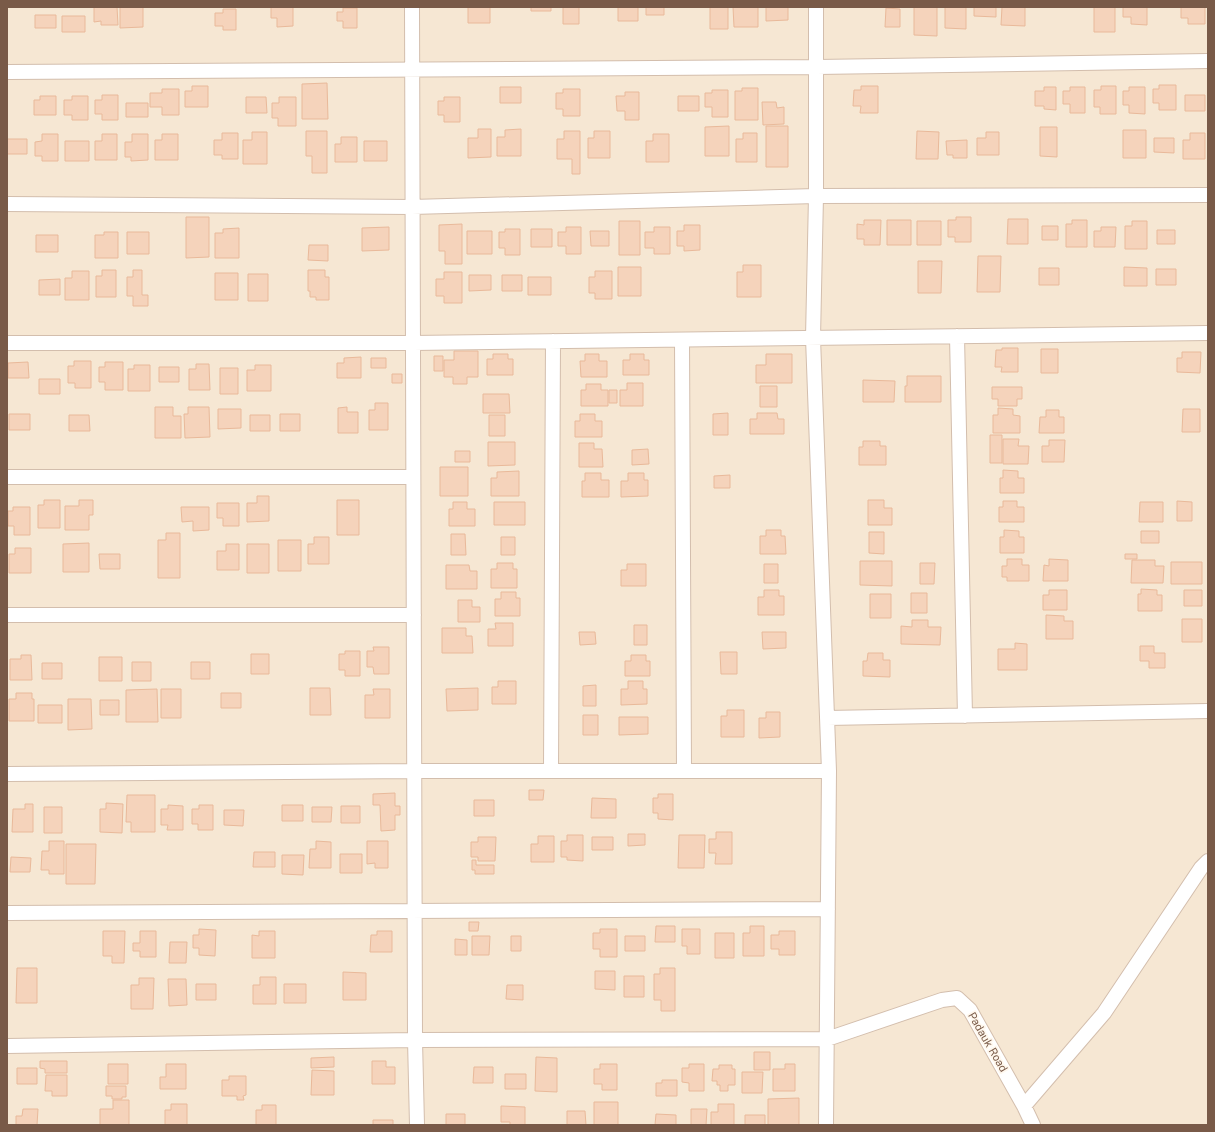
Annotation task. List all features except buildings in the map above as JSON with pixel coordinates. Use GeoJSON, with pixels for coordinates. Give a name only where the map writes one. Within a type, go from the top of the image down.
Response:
{"type":"FeatureCollection","features":[{"type":"Feature","properties":{"kind":"street"},"geometry":{"type":"LineString","coordinates":[[412,7],[415,1040],[417,1125]]}},
{"type":"Feature","properties":{"kind":"street"},"geometry":{"type":"LineString","coordinates":[[816,7],[816,196],[813,338],[829,771],[826,1125]]}},
{"type":"Feature","properties":{"kind":"street"},"geometry":{"type":"LineString","coordinates":[[7,72],[817,67],[1208,61]]}},
{"type":"Feature","properties":{"kind":"street"},"geometry":{"type":"LineString","coordinates":[[7,204],[412,207],[816,196],[1208,195]]}},
{"type":"Feature","properties":{"kind":"street"},"geometry":{"type":"LineString","coordinates":[[7,343],[413,343],[1208,333]]}},
{"type":"Feature","properties":{"kind":"street"},"geometry":{"type":"LineString","coordinates":[[957,336],[965,716]]}},
{"type":"Feature","properties":{"kind":"street"},"geometry":{"type":"LineString","coordinates":[[682,340],[684,771]]}},
{"type":"Feature","properties":{"kind":"street"},"geometry":{"type":"LineString","coordinates":[[551,771],[553,341]]}},
{"type":"Feature","properties":{"kind":"street"},"geometry":{"type":"LineString","coordinates":[[7,477],[413,477]]}},
{"type":"Feature","properties":{"kind":"street"},"geometry":{"type":"LineString","coordinates":[[7,615],[414,615]]}},
{"type":"Feature","properties":{"kind":"street"},"geometry":{"type":"LineString","coordinates":[[827,718],[1208,711]]}},
{"type":"Feature","properties":{"kind":"street"},"geometry":{"type":"LineString","coordinates":[[7,774],[414,771],[829,771]]}},
{"type":"Feature","properties":{"kind":"street"},"geometry":{"type":"LineString","coordinates":[[1024,1106],[1104,1013],[1206,867]]}},
{"type":"Feature","properties":{"kind":"street"},"geometry":{"type":"LineString","coordinates":[[7,913],[828,909]]}},
{"type":"Feature","properties":{"kind":"street","name":"Padauk Road"},"geometry":{"type":"LineString","coordinates":[[827,1039],[942,1000],[957,998],[970,1010],[1024,1106],[1033,1125]]}},
{"type":"Feature","properties":{"kind":"street"},"geometry":{"type":"LineString","coordinates":[[7,1046],[415,1040],[827,1039]]}},
{"type":"Feature","properties":{"kind":"shaded area"},"geometry":{"type":"Polygon","coordinates":[[[7,7],[1208,7],[1208,1125],[7,1125],[7,7]]]}}]}
